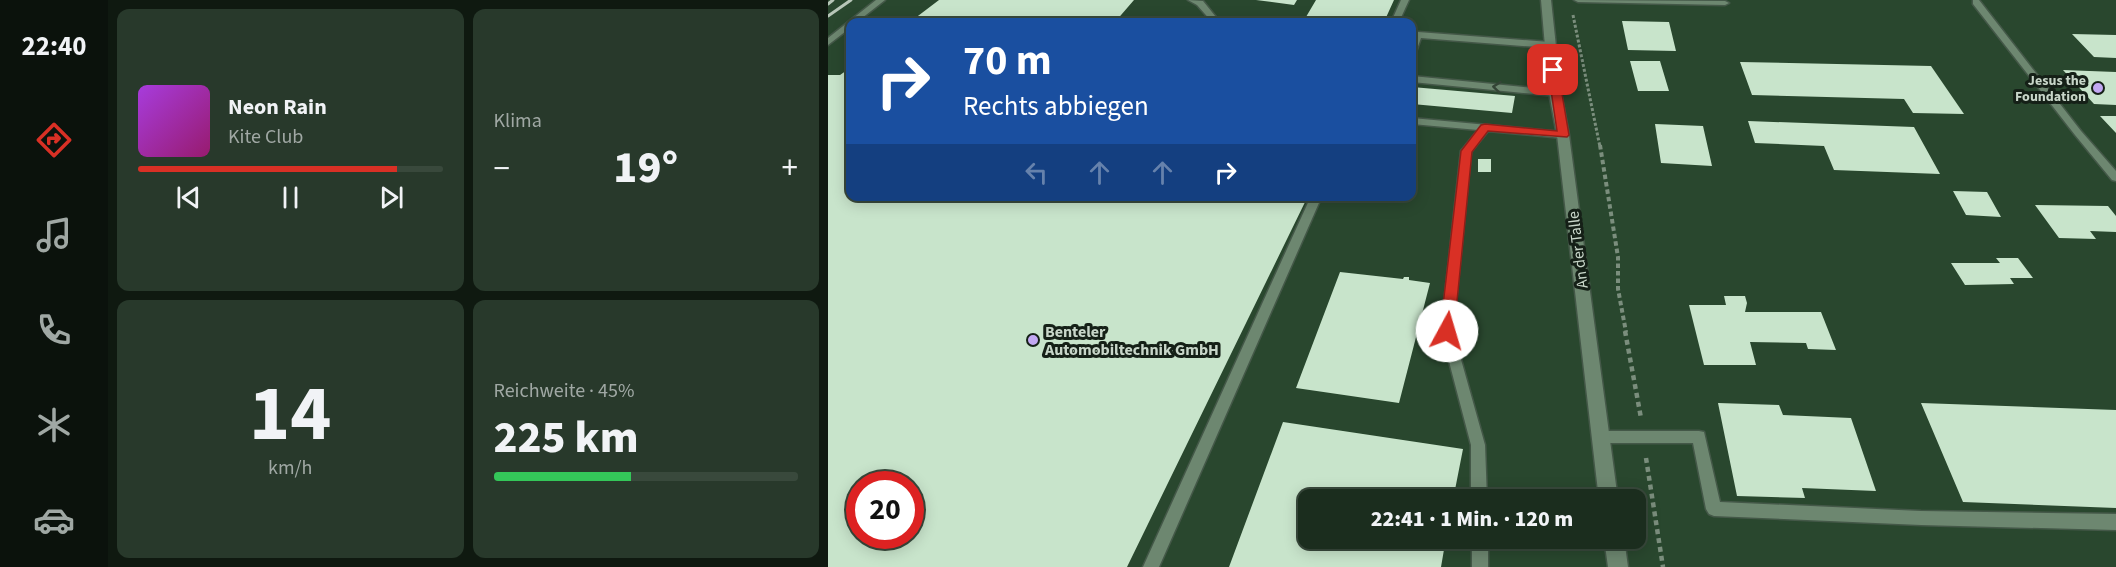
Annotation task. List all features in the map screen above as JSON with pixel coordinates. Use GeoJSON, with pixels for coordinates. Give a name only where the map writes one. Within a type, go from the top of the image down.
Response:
{"type":"FeatureCollection","features":[{"type":"Feature","properties":{"kind":"street","name":"An der Talle"},"geometry":{"type":"LineString","coordinates":[[1546,0],[1555,93],[1563,135],[1608,489]]}},
{"type":"Feature","properties":{"kind":"street"},"geometry":{"type":"LineString","coordinates":[[1616,549],[1618,567]]}},
{"type":"Feature","properties":{"kind":"lane"},"geometry":{"type":"LineString","coordinates":[[858,18],[881,0]]}},
{"type":"Feature","properties":{"kind":"lane"},"geometry":{"type":"LineString","coordinates":[[1192,0],[1200,3],[1213,18]]}},
{"type":"Feature","properties":{"kind":"lane"},"geometry":{"type":"LineString","coordinates":[[1397,18],[1405,0]]}},
{"type":"Feature","properties":{"kind":"lane"},"geometry":{"type":"LineString","coordinates":[[1578,0],[1725,3]]}},
{"type":"Feature","properties":{"kind":"lane"},"geometry":{"type":"LineString","coordinates":[[1976,2],[2116,178]]}},
{"type":"Feature","properties":{"kind":"lane"},"geometry":{"type":"LineString","coordinates":[[828,42],[846,28]]}},
{"type":"Feature","properties":{"kind":"lane"},"geometry":{"type":"LineString","coordinates":[[1416,41],[1418,35],[1550,45]]}},
{"type":"Feature","properties":{"kind":"lane"},"geometry":{"type":"LineString","coordinates":[[1416,79],[1555,93]]}},
{"type":"Feature","properties":{"kind":"lane"},"geometry":{"type":"LineString","coordinates":[[1416,121],[1563,135]]}},
{"type":"Feature","properties":{"kind":"lane"},"geometry":{"type":"LineString","coordinates":[[1479,489],[1478,445],[1447,331],[1466,151],[1485,128]]}},
{"type":"Feature","properties":{"kind":"lane"},"geometry":{"type":"LineString","coordinates":[[1151,567],[1315,201]]}},
{"type":"Feature","properties":{"kind":"lane"},"geometry":{"type":"LineString","coordinates":[[1601,437],[1699,437],[1714,509],[1921,518],[2116,522]]}},
{"type":"Feature","properties":{"kind":"lane"},"geometry":{"type":"LineString","coordinates":[[1480,549],[1480,567]]}},
{"type":"Feature","properties":{"kind":"path"},"geometry":{"type":"LineString","coordinates":[[1572,9],[1592,100],[1618,257],[1618,289],[1644,437],[1653,514],[1663,567]]}},
{"type":"Feature","properties":{"kind":"shaded area"},"geometry":{"type":"Polygon","coordinates":[[[828,0],[2116,0],[2116,567],[828,567],[828,0]]]}},
{"type":"Feature","properties":{"kind":"building"},"geometry":{"type":"Polygon","coordinates":[[[939,0],[1134,0],[1118,18],[915,18],[939,0]]]}},
{"type":"Feature","properties":{"kind":"building"},"geometry":{"type":"Polygon","coordinates":[[[1256,0],[1297,0],[1294,5],[1256,0]]]}},
{"type":"Feature","properties":{"kind":"building"},"geometry":{"type":"Polygon","coordinates":[[[1316,0],[1394,0],[1386,18],[1305,18],[1316,0]]]}},
{"type":"Feature","properties":{"kind":"building"},"geometry":{"type":"Polygon","coordinates":[[[1622,21],[1669,22],[1676,51],[1628,50],[1622,21]]]}},
{"type":"Feature","properties":{"kind":"building"},"geometry":{"type":"Polygon","coordinates":[[[2072,34],[2116,35],[2116,58],[2094,57],[2072,34]]]}},
{"type":"Feature","properties":{"kind":"building"},"geometry":{"type":"Polygon","coordinates":[[[1630,61],[1660,61],[1669,91],[1638,91],[1630,61]]]}},
{"type":"Feature","properties":{"kind":"building"},"geometry":{"type":"Polygon","coordinates":[[[1740,62],[1931,66],[1964,114],[1913,113],[1904,99],[1752,95],[1740,62]]]}},
{"type":"Feature","properties":{"kind":"building","name":"Jesus the Foundation"},"geometry":{"type":"Polygon","coordinates":[[[2063,70],[2116,72],[2116,105],[2094,104],[2063,70]]]}},
{"type":"Feature","properties":{"kind":"building","name":"Benteler Automobiltechnik GmbH"},"geometry":{"type":"Polygon","coordinates":[[[846,71],[846,201],[1306,201],[1127,567],[828,567],[828,75],[840,75],[846,71]]]}},
{"type":"Feature","properties":{"kind":"building"},"geometry":{"type":"Polygon","coordinates":[[[1416,87],[1515,96],[1512,113],[1416,104],[1416,87]]]}},
{"type":"Feature","properties":{"kind":"building"},"geometry":{"type":"Polygon","coordinates":[[[2100,116],[2116,116],[2116,133],[2100,116]]]}},
{"type":"Feature","properties":{"kind":"building"},"geometry":{"type":"Polygon","coordinates":[[[1748,121],[1914,127],[1940,174],[1834,170],[1824,146],[1755,143],[1748,121]]]}},
{"type":"Feature","properties":{"kind":"building"},"geometry":{"type":"Polygon","coordinates":[[[1655,124],[1703,126],[1712,166],[1661,163],[1655,124]]]}},
{"type":"Feature","properties":{"kind":"building"},"geometry":{"type":"Polygon","coordinates":[[[1478,159],[1491,159],[1491,172],[1478,172],[1478,159]]]}},
{"type":"Feature","properties":{"kind":"building"},"geometry":{"type":"Polygon","coordinates":[[[1953,191],[1987,192],[2001,217],[1966,215],[1953,191]]]}},
{"type":"Feature","properties":{"kind":"building"},"geometry":{"type":"Polygon","coordinates":[[[2035,205],[2108,206],[2116,216],[2116,232],[2090,231],[2096,239],[2059,238],[2035,205]]]}},
{"type":"Feature","properties":{"kind":"building"},"geometry":{"type":"Polygon","coordinates":[[[1996,258],[2018,258],[2033,278],[2010,278],[2014,284],[1965,285],[1951,263],[2000,263],[1996,258]]]}},
{"type":"Feature","properties":{"kind":"building"},"geometry":{"type":"Polygon","coordinates":[[[1340,272],[1403,279],[1409,277],[1409,280],[1430,283],[1399,403],[1296,388],[1340,272]]]}},
{"type":"Feature","properties":{"kind":"building"},"geometry":{"type":"Polygon","coordinates":[[[1724,296],[1745,296],[1747,303],[1745,312],[1821,312],[1836,350],[1808,349],[1806,343],[1750,342],[1756,365],[1704,365],[1689,305],[1726,305],[1724,296]]]}},
{"type":"Feature","properties":{"kind":"building"},"geometry":{"type":"Polygon","coordinates":[[[1718,403],[1779,405],[1783,415],[1851,418],[1876,491],[1802,488],[1805,498],[1737,496],[1718,403]]]}},
{"type":"Feature","properties":{"kind":"building"},"geometry":{"type":"Polygon","coordinates":[[[1921,403],[2116,410],[2116,508],[1963,502],[1921,403]]]}},
{"type":"Feature","properties":{"kind":"building"},"geometry":{"type":"Polygon","coordinates":[[[1283,422],[1463,449],[1455,489],[1298,489],[1298,549],[1444,549],[1441,567],[1229,567],[1283,422]]]}},
{"type":"Feature","properties":{"kind":"railway"},"geometry":{"type":"LineString","coordinates":[[828,4],[833,0]]}},
{"type":"Feature","properties":{"kind":"railway"},"geometry":{"type":"LineString","coordinates":[[828,16],[851,0]]}},
{"type":"Feature","properties":{"kind":"place","name":"Jesus the Foundation"},"geometry":{"type":"Point","coordinates":[2098,88]}},
{"type":"Feature","properties":{"kind":"place","name":"Benteler Automobiltechnik GmbH"},"geometry":{"type":"Point","coordinates":[1033,340]}},
{"type":"Feature","properties":{"kind":"route"},"geometry":{"type":"LineString","coordinates":[[1447,331],[1466,151],[1485,128],[1563,135],[1553,70]]}}]}
